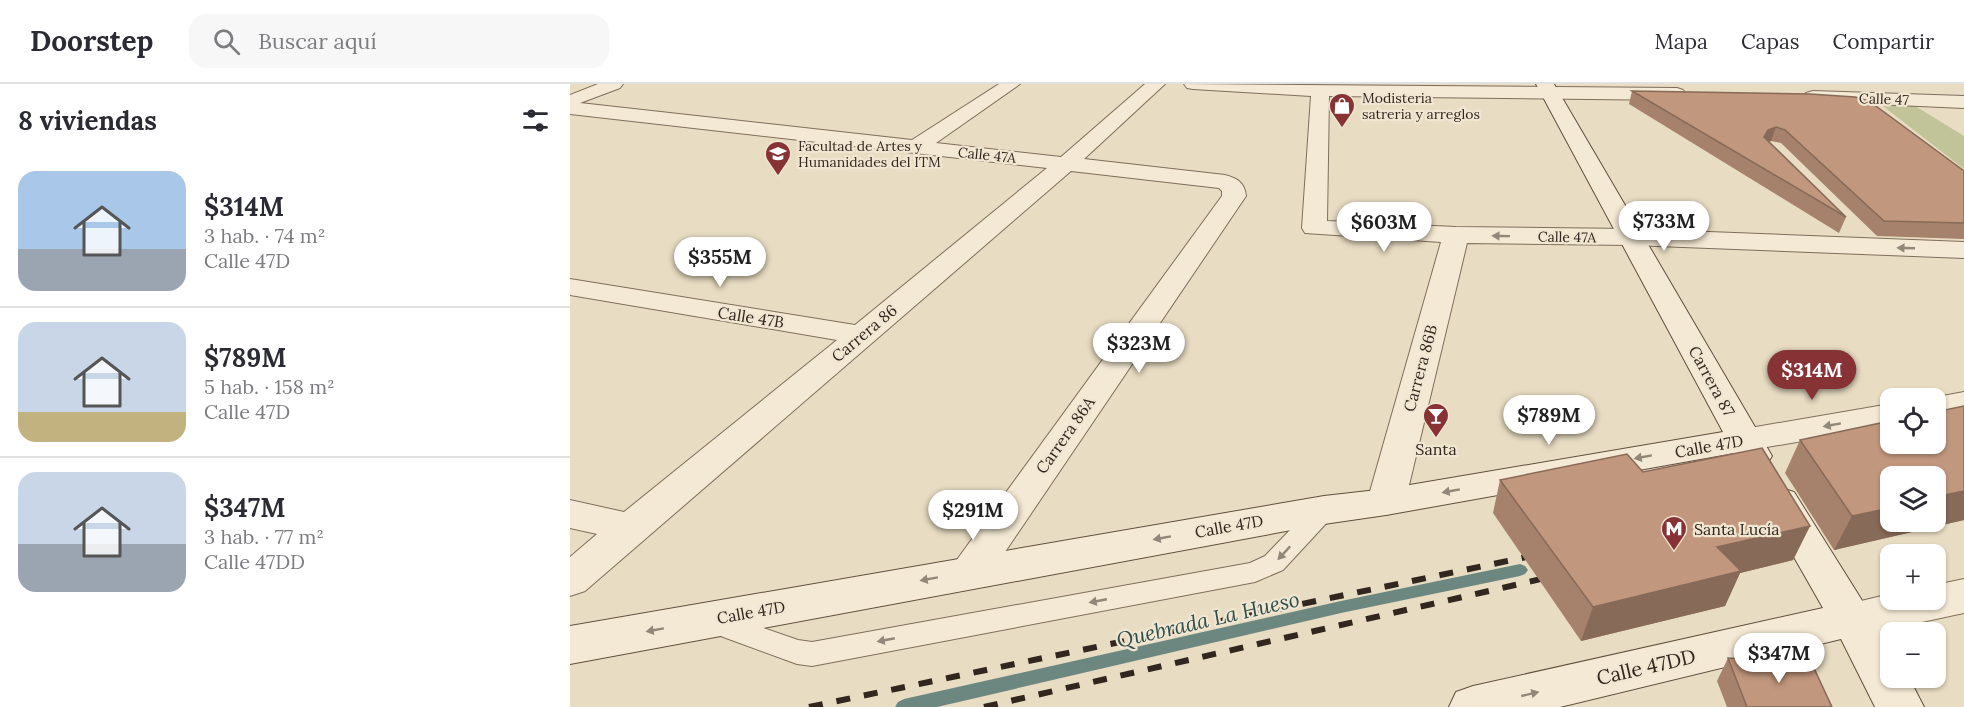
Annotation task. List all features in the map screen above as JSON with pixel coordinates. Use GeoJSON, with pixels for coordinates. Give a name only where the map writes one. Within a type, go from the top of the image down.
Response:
{"type":"FeatureCollection","features":[{"type":"Feature","properties":{"kind":"street"},"geometry":{"type":"LineString","coordinates":[[570,101],[614,84]]}},
{"type":"Feature","properties":{"kind":"street"},"geometry":{"type":"LineString","coordinates":[[916,147],[1011,84]]}},
{"type":"Feature","properties":{"kind":"street","name":"Carrera 86"},"geometry":{"type":"LineString","coordinates":[[570,580],[1066,164],[1156,84]]}},
{"type":"Feature","properties":{"kind":"street"},"geometry":{"type":"LineString","coordinates":[[1193,84],[1320,92],[1368,87],[1547,88],[1699,95]]}},
{"type":"Feature","properties":{"kind":"street"},"geometry":{"type":"LineString","coordinates":[[1843,84],[1889,120]]}},
{"type":"Feature","properties":{"kind":"street","name":"Carrera 87"},"geometry":{"type":"LineString","coordinates":[[1547,88],[1744,440],[1851,619],[1900,707]]}},
{"type":"Feature","properties":{"kind":"street","name":"Calle 47A"},"geometry":{"type":"LineString","coordinates":[[1320,92],[1314,228],[1454,245],[1637,248],[1869,246],[1964,250]]}},
{"type":"Feature","properties":{"kind":"street","name":"Calle 47"},"geometry":{"type":"LineString","coordinates":[[1792,97],[1964,102]]}},
{"type":"Feature","properties":{"kind":"street","name":"Calle 47A"},"geometry":{"type":"LineString","coordinates":[[570,108],[1225,182]]}},
{"type":"Feature","properties":{"kind":"street","name":"Carrera 86A"},"geometry":{"type":"LineString","coordinates":[[969,572],[1234,196],[1234,188],[1225,182]]}},
{"type":"Feature","properties":{"kind":"street"},"geometry":{"type":"LineString","coordinates":[[1845,222],[1869,246]]}},
{"type":"Feature","properties":{"kind":"street","name":"Carrera 86B"},"geometry":{"type":"LineString","coordinates":[[1386,502],[1454,245]]}},
{"type":"Feature","properties":{"kind":"street","name":"Calle 47A"},"geometry":{"type":"LineString","coordinates":[[1637,248],[1964,269]]}},
{"type":"Feature","properties":{"kind":"street","name":"Calle 47B"},"geometry":{"type":"LineString","coordinates":[[570,287],[862,335]]}},
{"type":"Feature","properties":{"kind":"street"},"geometry":{"type":"LineString","coordinates":[[1946,405],[1964,402]]}},
{"type":"Feature","properties":{"kind":"street","name":"Calle 47D"},"geometry":{"type":"LineString","coordinates":[[570,645],[1324,510],[1386,502],[1880,417]]}},
{"type":"Feature","properties":{"kind":"street"},"geometry":{"type":"LineString","coordinates":[[570,514],[632,528]]}},
{"type":"Feature","properties":{"kind":"street","name":"Calle 47DD"},"geometry":{"type":"LineString","coordinates":[[1473,707],[1851,619],[1951,604]]}},
{"type":"Feature","properties":{"kind":"lane"},"geometry":{"type":"LineString","coordinates":[[708,620],[797,652],[812,654],[1255,572],[1274,563],[1324,510]]}},
{"type":"Feature","properties":{"kind":"green space"},"geometry":{"type":"Polygon","coordinates":[[[1879,103],[1915,106],[1964,136],[1964,169],[1879,103]]]}},
{"type":"Feature","properties":{"kind":"building"},"geometry":{"type":"Polygon","coordinates":[[[1632,91],[1810,94],[1855,97],[1869,101],[1964,171],[1964,223],[1884,221],[1785,130],[1776,127],[1768,130],[1764,137],[1846,217],[1632,91]]]}},
{"type":"Feature","properties":{"kind":"building"},"geometry":{"type":"Polygon","coordinates":[[[1964,406],[1964,491],[1946,495],[1946,466],[1880,466],[1880,510],[1852,516],[1800,440],[1880,423],[1880,454],[1946,454],[1946,410],[1964,406]]]}},
{"type":"Feature","properties":{"kind":"building"},"geometry":{"type":"Polygon","coordinates":[[[1762,448],[1810,526],[1717,547],[1741,571],[1593,607],[1500,480],[1627,454],[1643,472],[1762,448]]]}},
{"type":"Feature","properties":{"kind":"building"},"geometry":{"type":"Polygon","coordinates":[[[1728,658],[1812,664],[1832,707],[1747,707],[1728,658]]]}},
{"type":"Feature","properties":{"kind":"waterway","name":"Quebrada La Hueso"},"geometry":{"type":"LineString","coordinates":[[904,707],[1341,607],[1520,570]]}},
{"type":"Feature","properties":{"kind":"railway"},"geometry":{"type":"LineString","coordinates":[[809,707],[1541,554]]}},
{"type":"Feature","properties":{"kind":"railway"},"geometry":{"type":"LineString","coordinates":[[984,707],[1554,576]]}},
{"type":"Feature","properties":{"kind":"place","name":"Modisteria satreria y arreglos"},"geometry":{"type":"Point","coordinates":[1342,129]}},
{"type":"Feature","properties":{"kind":"place","name":"Facultad de Artes y Humanidades del ITM"},"geometry":{"type":"Point","coordinates":[778,177]}},
{"type":"Feature","properties":{"kind":"place","name":"Santa"},"geometry":{"type":"Point","coordinates":[1436,439]}},
{"type":"Feature","properties":{"kind":"place","name":"Santa Lucía"},"geometry":{"type":"Point","coordinates":[1674,552]}}]}
